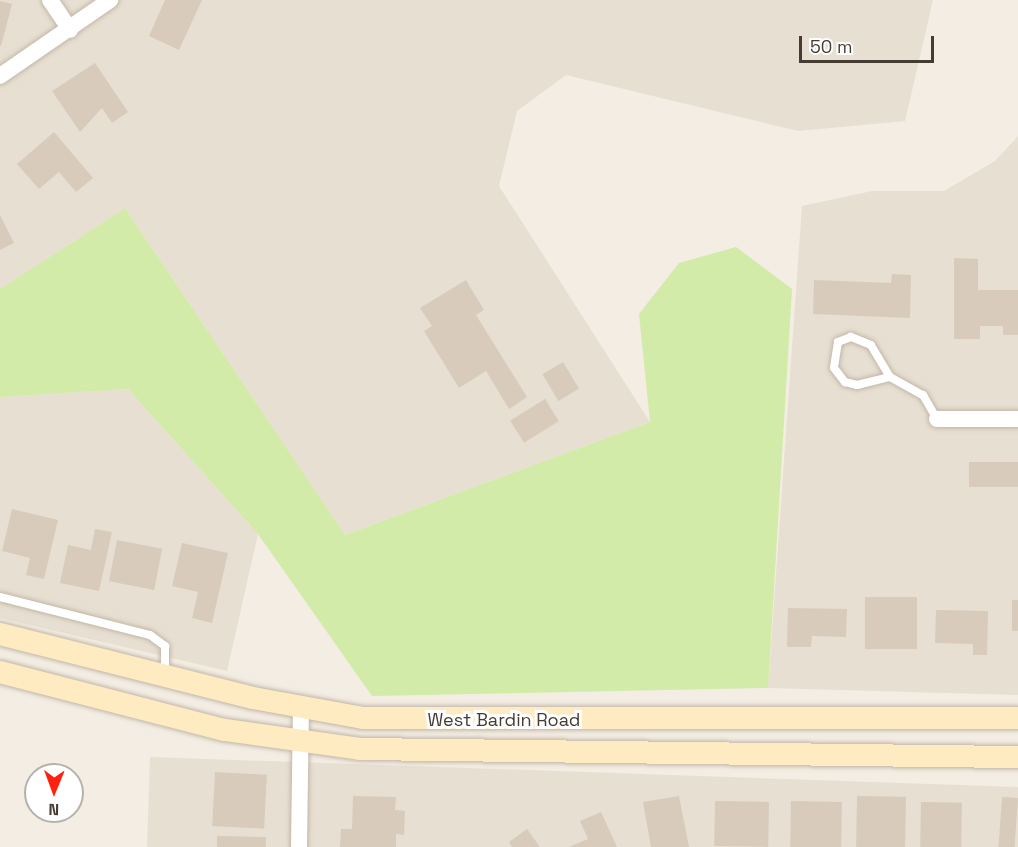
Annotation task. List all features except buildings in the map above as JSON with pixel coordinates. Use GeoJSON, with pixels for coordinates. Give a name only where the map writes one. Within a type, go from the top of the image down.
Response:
{"type":"FeatureCollection","features":[{"type":"Feature","properties":{"kind":"main road","name":"West Bardin Road"},"geometry":{"type":"LineString","coordinates":[[0,634],[165,675],[363,718],[420,720],[1018,717]]}},
{"type":"Feature","properties":{"kind":"main road","name":"West Bardin Road"},"geometry":{"type":"LineString","coordinates":[[0,672],[301,743],[360,749],[1018,757]]}},
{"type":"Feature","properties":{"kind":"main road"},"geometry":{"type":"LineString","coordinates":[[834,717],[835,754]]}},
{"type":"Feature","properties":{"kind":"street"},"geometry":{"type":"LineString","coordinates":[[50,0],[70,30]]}},
{"type":"Feature","properties":{"kind":"street"},"geometry":{"type":"LineString","coordinates":[[0,76],[70,30],[110,0]]}},
{"type":"Feature","properties":{"kind":"street"},"geometry":{"type":"LineString","coordinates":[[936,419],[1018,419]]}},
{"type":"Feature","properties":{"kind":"street"},"geometry":{"type":"LineString","coordinates":[[298,847],[301,706]]}},
{"type":"Feature","properties":{"kind":"lane"},"geometry":{"type":"LineString","coordinates":[[890,377],[857,385],[845,381],[834,368],[838,342],[852,337],[871,345],[890,377],[923,394],[936,419]]}},
{"type":"Feature","properties":{"kind":"lane"},"geometry":{"type":"LineString","coordinates":[[0,597],[150,635],[165,646],[165,675]]}},
{"type":"Feature","properties":{"kind":"shaded area"},"geometry":{"type":"Polygon","coordinates":[[[0,0],[933,0],[905,121],[798,131],[566,75],[517,111],[499,186],[650,422],[345,535],[125,208],[0,289],[0,0]]]}},
{"type":"Feature","properties":{"kind":"shaded area"},"geometry":{"type":"Polygon","coordinates":[[[1018,136],[1018,695],[768,688],[802,206],[872,191],[944,191],[995,161],[1018,136]]]}},
{"type":"Feature","properties":{"kind":"shaded area"},"geometry":{"type":"Polygon","coordinates":[[[128,389],[258,534],[227,671],[0,618],[0,397],[128,389]]]}},
{"type":"Feature","properties":{"kind":"shaded area"},"geometry":{"type":"Polygon","coordinates":[[[150,757],[1018,787],[1018,847],[147,847],[150,757]]]}},
{"type":"Feature","properties":{"kind":"green space"},"geometry":{"type":"Polygon","coordinates":[[[125,208],[345,535],[650,422],[639,314],[679,263],[736,247],[792,289],[768,688],[372,696],[258,534],[128,389],[0,397],[0,289],[125,208]]]}}]}
